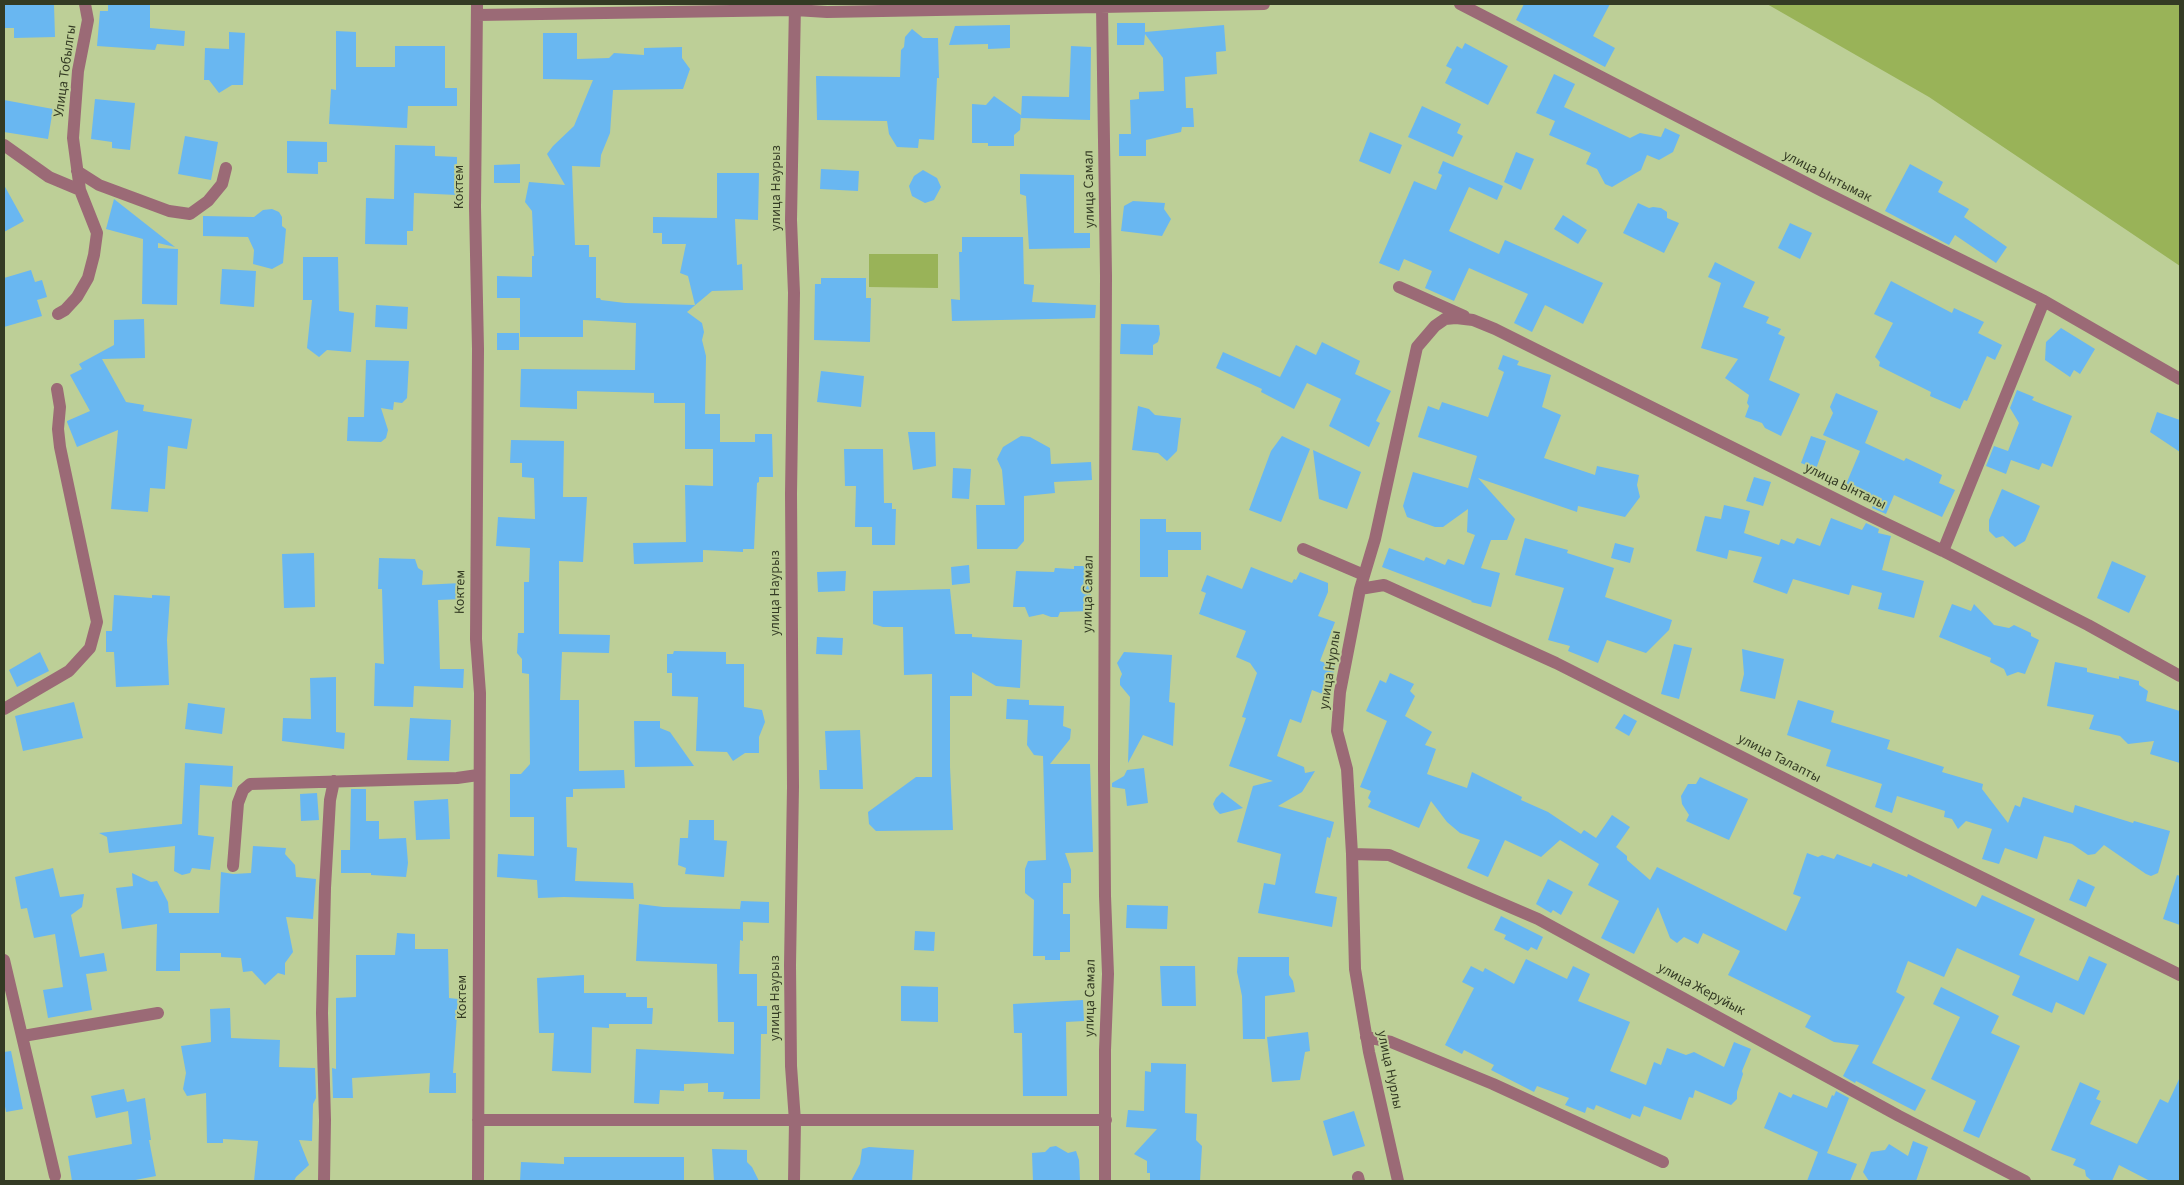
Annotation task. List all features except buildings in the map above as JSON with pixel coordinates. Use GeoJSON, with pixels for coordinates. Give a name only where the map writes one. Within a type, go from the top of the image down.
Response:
{"type":"FeatureCollection","features":[{"type":"Feature","properties":{"kind":"street","name":"Улица Тобылгы"},"geometry":{"type":"LineString","coordinates":[[58,314],[78,297],[88,278],[97,233],[80,190],[73,138],[78,72],[88,20],[85,4]]}},
{"type":"Feature","properties":{"kind":"street"},"geometry":{"type":"LineString","coordinates":[[477,9],[795,7],[827,12],[1264,4]]}},
{"type":"Feature","properties":{"kind":"street","name":"улица Ынтымак"},"geometry":{"type":"LineString","coordinates":[[1460,4],[1813,187],[2044,301],[2180,379]]}},
{"type":"Feature","properties":{"kind":"street","name":"улица Самал"},"geometry":{"type":"LineString","coordinates":[[1102,6],[1106,276],[1104,775],[1108,974],[1105,1050],[1105,1181]]}},
{"type":"Feature","properties":{"kind":"street","name":"улица Наурыз"},"geometry":{"type":"LineString","coordinates":[[794,1181],[795,1121],[791,1066],[790,965],[793,787],[791,494],[794,293],[791,220],[795,7]]}},
{"type":"Feature","properties":{"kind":"street","name":"Коктем"},"geometry":{"type":"LineString","coordinates":[[477,9],[475,207],[478,349],[476,639],[480,693],[478,775],[478,1181]]}},
{"type":"Feature","properties":{"kind":"street"},"geometry":{"type":"LineString","coordinates":[[4,145],[49,177],[80,190]]}},
{"type":"Feature","properties":{"kind":"street"},"geometry":{"type":"LineString","coordinates":[[78,172],[99,185],[169,211],[190,214],[208,201],[222,184],[226,168]]}},
{"type":"Feature","properties":{"kind":"street"},"geometry":{"type":"LineString","coordinates":[[1399,287],[1473,320]]}},
{"type":"Feature","properties":{"kind":"street"},"geometry":{"type":"LineString","coordinates":[[1943,551],[2044,301]]}},
{"type":"Feature","properties":{"kind":"street","name":"улица Нурлы"},"geometry":{"type":"LineString","coordinates":[[1398,1181],[1366,1037],[1355,969],[1352,854],[1347,769],[1337,731],[1340,692],[1360,589],[1375,539],[1416,347],[1427,333],[1445,319],[1473,320],[1495,329]]}},
{"type":"Feature","properties":{"kind":"street","name":"улица Ынталы"},"geometry":{"type":"LineString","coordinates":[[1495,329],[1864,514],[1943,551],[2088,625],[2180,676]]}},
{"type":"Feature","properties":{"kind":"street"},"geometry":{"type":"LineString","coordinates":[[4,709],[69,671],[90,648],[97,622],[60,447],[58,429],[60,407],[57,388]]}},
{"type":"Feature","properties":{"kind":"street"},"geometry":{"type":"LineString","coordinates":[[1303,549],[1364,575]]}},
{"type":"Feature","properties":{"kind":"street","name":"улица Талапты"},"geometry":{"type":"LineString","coordinates":[[1360,589],[1384,585],[1547,659],[2180,975]]}},
{"type":"Feature","properties":{"kind":"street"},"geometry":{"type":"LineString","coordinates":[[233,866],[238,803],[243,790],[250,784],[266,782],[457,778],[478,775]]}},
{"type":"Feature","properties":{"kind":"street"},"geometry":{"type":"LineString","coordinates":[[324,1181],[325,1120],[322,1013],[330,800],[334,781]]}},
{"type":"Feature","properties":{"kind":"street","name":"улица Жеруйык"},"geometry":{"type":"LineString","coordinates":[[1352,854],[1389,854],[1538,919],[1899,1116],[2025,1181]]}},
{"type":"Feature","properties":{"kind":"street"},"geometry":{"type":"LineString","coordinates":[[4,960],[55,1176]]}},
{"type":"Feature","properties":{"kind":"street"},"geometry":{"type":"LineString","coordinates":[[23,1036],[158,1013]]}},
{"type":"Feature","properties":{"kind":"street"},"geometry":{"type":"LineString","coordinates":[[1366,1037],[1391,1042],[1455,1068],[1663,1162]]}},
{"type":"Feature","properties":{"kind":"street"},"geometry":{"type":"LineString","coordinates":[[478,1120],[1106,1120]]}},
{"type":"Feature","properties":{"kind":"green space"},"geometry":{"type":"Polygon","coordinates":[[[1767,4],[2180,4],[2180,266],[1929,97],[1767,4]]]}},
{"type":"Feature","properties":{"kind":"green space"},"geometry":{"type":"Polygon","coordinates":[[[869,254],[938,254],[938,288],[869,287],[869,254]]]}}]}
